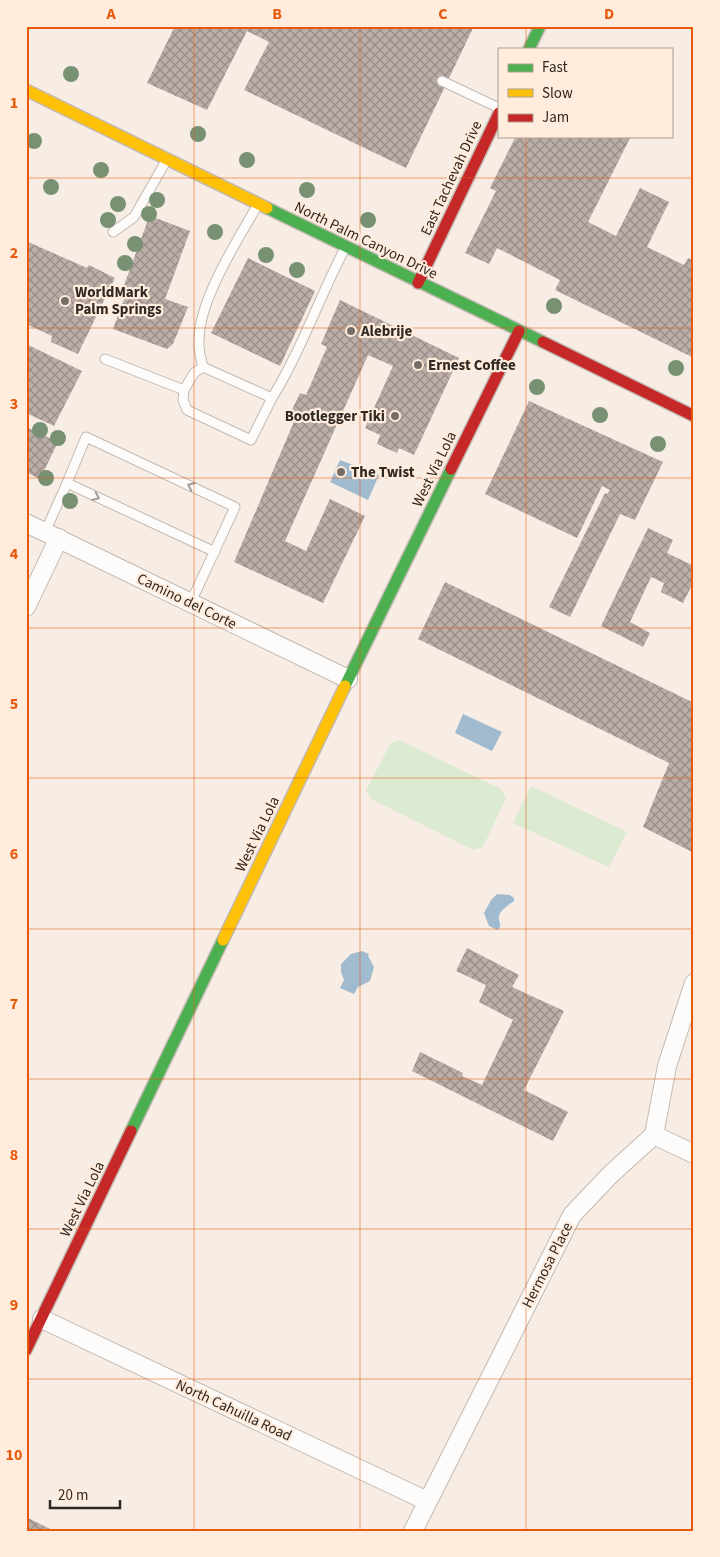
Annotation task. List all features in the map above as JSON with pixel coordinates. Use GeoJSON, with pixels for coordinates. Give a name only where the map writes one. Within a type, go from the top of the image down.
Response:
{"type":"FeatureCollection","features":[{"type":"Feature","properties":{"kind":"street"},"geometry":{"type":"LineString","coordinates":[[529,48],[540,26]]}},
{"type":"Feature","properties":{"kind":"street","name":"North Palm Canyon Drive"},"geometry":{"type":"LineString","coordinates":[[26,90],[418,283],[694,416]]}},
{"type":"Feature","properties":{"kind":"street","name":"East Tachevah Drive"},"geometry":{"type":"LineString","coordinates":[[418,283],[498,114]]}},
{"type":"Feature","properties":{"kind":"street","name":"West Via Lola"},"geometry":{"type":"LineString","coordinates":[[26,1350],[348,678],[519,332]]}},
{"type":"Feature","properties":{"kind":"street","name":"Camino del Corte"},"geometry":{"type":"LineString","coordinates":[[26,523],[348,678]]}},
{"type":"Feature","properties":{"kind":"street"},"geometry":{"type":"LineString","coordinates":[[26,607],[52,535]]}},
{"type":"Feature","properties":{"kind":"street"},"geometry":{"type":"LineString","coordinates":[[694,983],[667,1066],[654,1135],[694,1154]]}},
{"type":"Feature","properties":{"kind":"street","name":"Hermosa Place"},"geometry":{"type":"LineString","coordinates":[[413,1531],[572,1215],[611,1174],[654,1135]]}},
{"type":"Feature","properties":{"kind":"street","name":"North Cahuilla Road"},"geometry":{"type":"LineString","coordinates":[[42,1319],[427,1501]]}},
{"type":"Feature","properties":{"kind":"lane"},"geometry":{"type":"LineString","coordinates":[[442,81],[498,108]]}},
{"type":"Feature","properties":{"kind":"lane"},"geometry":{"type":"LineString","coordinates":[[114,232],[134,217],[167,159]]}},
{"type":"Feature","properties":{"kind":"lane"},"geometry":{"type":"LineString","coordinates":[[202,367],[198,340],[206,306],[228,257],[258,204]]}},
{"type":"Feature","properties":{"kind":"lane"},"geometry":{"type":"LineString","coordinates":[[202,367],[194,373],[184,390],[183,400],[187,410],[252,440],[272,398],[291,366],[325,287],[346,247]]}},
{"type":"Feature","properties":{"kind":"lane"},"geometry":{"type":"LineString","coordinates":[[105,359],[184,390]]}},
{"type":"Feature","properties":{"kind":"lane"},"geometry":{"type":"LineString","coordinates":[[202,367],[272,398]]}},
{"type":"Feature","properties":{"kind":"lane"},"geometry":{"type":"LineString","coordinates":[[52,535],[67,483],[86,437],[235,506],[191,602]]}},
{"type":"Feature","properties":{"kind":"lane"},"geometry":{"type":"LineString","coordinates":[[67,483],[215,552]]}},
{"type":"Feature","properties":{"kind":"green space"},"geometry":{"type":"Polygon","coordinates":[[[399,740],[501,789],[506,798],[483,847],[473,850],[371,799],[366,790],[391,743],[399,740]]]}},
{"type":"Feature","properties":{"kind":"green space"},"geometry":{"type":"Polygon","coordinates":[[[531,786],[627,832],[609,867],[513,823],[531,786]]]}},
{"type":"Feature","properties":{"kind":"water"},"geometry":{"type":"Polygon","coordinates":[[[340,460],[379,475],[368,500],[330,482],[340,460]]]}},
{"type":"Feature","properties":{"kind":"water"},"geometry":{"type":"Polygon","coordinates":[[[463,714],[502,732],[492,751],[455,733],[463,714]]]}},
{"type":"Feature","properties":{"kind":"water"},"geometry":{"type":"Polygon","coordinates":[[[497,894],[510,895],[514,898],[514,901],[500,914],[498,930],[489,926],[484,913],[491,900],[497,894]]]}},
{"type":"Feature","properties":{"kind":"water"},"geometry":{"type":"Polygon","coordinates":[[[362,951],[369,954],[368,956],[374,967],[370,981],[358,987],[354,994],[340,988],[344,980],[341,964],[351,954],[362,951]]]}},
{"type":"Feature","properties":{"kind":"building"},"geometry":{"type":"Polygon","coordinates":[[[175,26],[474,26],[406,168],[244,90],[269,42],[247,31],[207,110],[147,83],[175,26]]]}},
{"type":"Feature","properties":{"kind":"building"},"geometry":{"type":"Polygon","coordinates":[[[515,138],[630,138],[588,222],[616,236],[640,188],[669,202],[647,247],[684,265],[688,258],[694,261],[694,358],[555,290],[560,280],[497,248],[489,264],[465,253],[496,191],[490,188],[515,138]]]}},
{"type":"Feature","properties":{"kind":"building"},"geometry":{"type":"Polygon","coordinates":[[[153,217],[190,231],[165,299],[188,307],[173,344],[167,349],[113,329],[128,289],[123,288],[148,220],[153,217]]]}},
{"type":"Feature","properties":{"kind":"building","name":"WorldMark Palm Springs"},"geometry":{"type":"Polygon","coordinates":[[[26,241],[87,268],[89,265],[115,278],[78,354],[51,342],[52,336],[26,324],[26,241]]]}},
{"type":"Feature","properties":{"kind":"building"},"geometry":{"type":"Polygon","coordinates":[[[248,258],[315,291],[280,366],[211,333],[248,258]]]}},
{"type":"Feature","properties":{"kind":"building"},"geometry":{"type":"Polygon","coordinates":[[[340,300],[459,358],[414,455],[399,448],[397,453],[377,444],[380,435],[365,428],[393,366],[368,355],[285,541],[306,551],[330,499],[365,516],[323,603],[234,562],[296,417],[290,414],[300,393],[306,395],[327,347],[321,344],[340,300]]]}},
{"type":"Feature","properties":{"kind":"building"},"geometry":{"type":"Polygon","coordinates":[[[26,344],[82,371],[54,426],[26,413],[26,344]]]}},
{"type":"Feature","properties":{"kind":"building"},"geometry":{"type":"Polygon","coordinates":[[[529,401],[663,462],[635,520],[620,514],[570,617],[549,607],[605,493],[607,494],[610,490],[602,486],[577,538],[485,494],[529,401]]]}},
{"type":"Feature","properties":{"kind":"building"},"geometry":{"type":"Polygon","coordinates":[[[26,427],[58,442],[40,479],[26,472],[26,427]]]}},
{"type":"Feature","properties":{"kind":"building"},"geometry":{"type":"Polygon","coordinates":[[[648,528],[673,540],[667,553],[694,566],[694,581],[683,603],[661,592],[664,583],[651,577],[630,622],[650,633],[643,647],[601,626],[648,528]]]}},
{"type":"Feature","properties":{"kind":"building"},"geometry":{"type":"Polygon","coordinates":[[[445,582],[694,703],[694,853],[643,827],[669,763],[418,639],[445,582]]]}},
{"type":"Feature","properties":{"kind":"building"},"geometry":{"type":"Polygon","coordinates":[[[467,948],[519,975],[512,987],[564,1011],[524,1090],[568,1112],[553,1141],[412,1071],[420,1052],[463,1073],[462,1076],[482,1085],[513,1020],[479,1002],[486,985],[456,971],[467,948]]]}},
{"type":"Feature","properties":{"kind":"building"},"geometry":{"type":"Polygon","coordinates":[[[26,1517],[54,1531],[26,1531],[26,1517]]]}},
{"type":"Feature","properties":{"kind":"traffic: fast"},"geometry":{"type":"LineString","coordinates":[[529,48],[540,26]]}},
{"type":"Feature","properties":{"kind":"traffic: fast"},"geometry":{"type":"LineString","coordinates":[[267,208],[543,342]]}},
{"type":"Feature","properties":{"kind":"traffic: fast"},"geometry":{"type":"LineString","coordinates":[[345,686],[451,469]]}},
{"type":"Feature","properties":{"kind":"traffic: fast"},"geometry":{"type":"LineString","coordinates":[[131,1131],[223,940]]}},
{"type":"Feature","properties":{"kind":"traffic: slow"},"geometry":{"type":"LineString","coordinates":[[26,90],[267,208]]}},
{"type":"Feature","properties":{"kind":"traffic: slow"},"geometry":{"type":"LineString","coordinates":[[223,940],[345,686]]}},
{"type":"Feature","properties":{"kind":"traffic: jam"},"geometry":{"type":"LineString","coordinates":[[418,283],[498,115]]}},
{"type":"Feature","properties":{"kind":"traffic: jam"},"geometry":{"type":"LineString","coordinates":[[451,469],[519,331]]}},
{"type":"Feature","properties":{"kind":"traffic: jam"},"geometry":{"type":"LineString","coordinates":[[543,342],[694,416]]}},
{"type":"Feature","properties":{"kind":"traffic: jam"},"geometry":{"type":"LineString","coordinates":[[26,1350],[131,1131]]}},
{"type":"Feature","properties":{"kind":"place","name":"WorldMark Palm Springs"},"geometry":{"type":"Point","coordinates":[65,301]}},
{"type":"Feature","properties":{"kind":"place","name":"Alebrije"},"geometry":{"type":"Point","coordinates":[351,331]}},
{"type":"Feature","properties":{"kind":"place","name":"Ernest Coffee"},"geometry":{"type":"Point","coordinates":[418,365]}},
{"type":"Feature","properties":{"kind":"place","name":"Bootlegger Tiki"},"geometry":{"type":"Point","coordinates":[395,416]}},
{"type":"Feature","properties":{"kind":"place","name":"The Twist"},"geometry":{"type":"Point","coordinates":[341,472]}}]}
